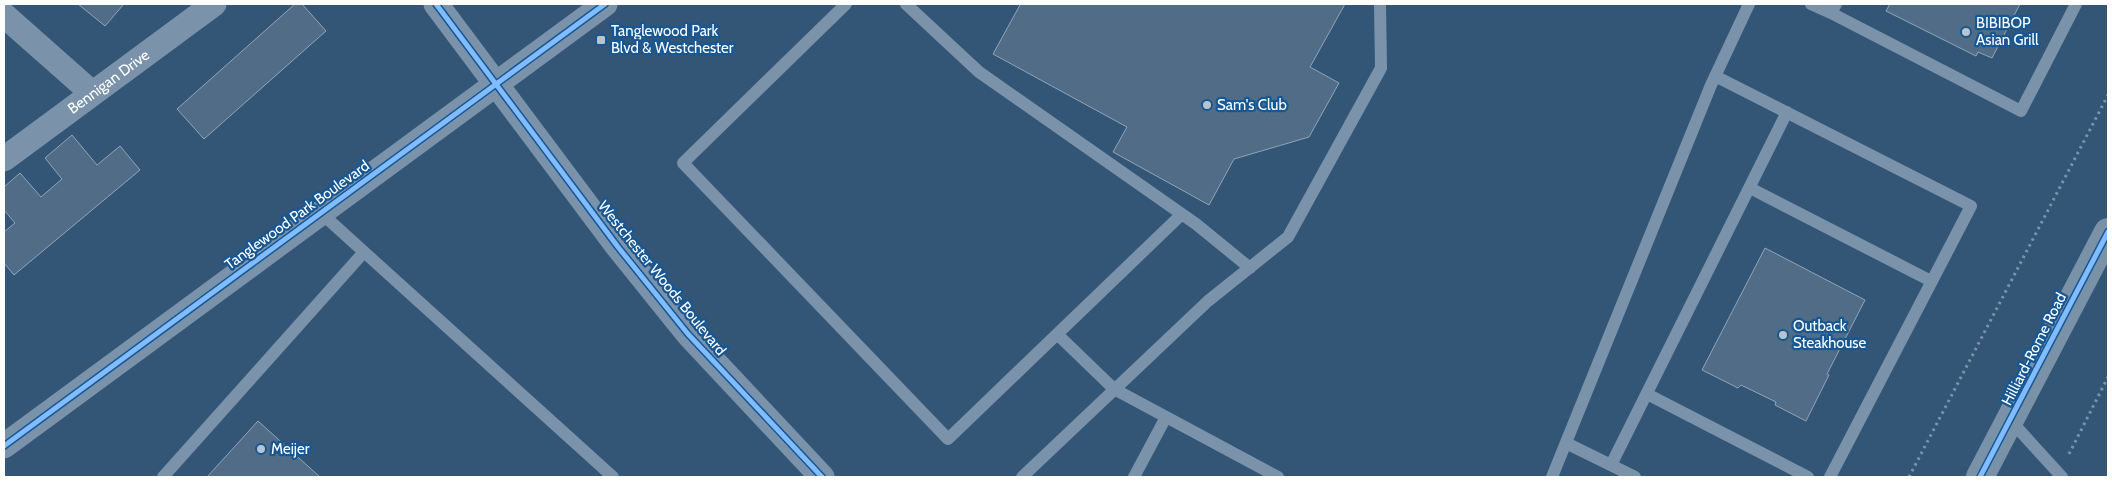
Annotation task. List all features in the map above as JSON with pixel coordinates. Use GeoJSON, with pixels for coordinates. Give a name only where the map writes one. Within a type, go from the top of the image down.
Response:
{"type":"FeatureCollection","features":[{"type":"Feature","properties":{"kind":"main road","name":"Hilliard-Rome Road"},"geometry":{"type":"LineString","coordinates":[[1980,477],[2011,421],[2108,232]]}},
{"type":"Feature","properties":{"kind":"street","name":"Bennigan Drive"},"geometry":{"type":"LineString","coordinates":[[4,159],[214,4]]}},
{"type":"Feature","properties":{"kind":"street","name":"Westchester Woods Boulevard"},"geometry":{"type":"LineString","coordinates":[[436,4],[618,247],[688,334],[822,477]]}},
{"type":"Feature","properties":{"kind":"street","name":"Tanglewood Park Boulevard"},"geometry":{"type":"LineString","coordinates":[[4,446],[605,4]]}},
{"type":"Feature","properties":{"kind":"street"},"geometry":{"type":"LineString","coordinates":[[4,15],[92,93]]}},
{"type":"Feature","properties":{"kind":"lane"},"geometry":{"type":"LineString","coordinates":[[846,4],[683,163],[948,439],[1182,214]]}},
{"type":"Feature","properties":{"kind":"lane"},"geometry":{"type":"LineString","coordinates":[[906,4],[979,72],[1182,214],[1250,268]]}},
{"type":"Feature","properties":{"kind":"lane"},"geometry":{"type":"LineString","coordinates":[[1022,477],[1208,302],[1288,237],[1381,68],[1380,4]]}},
{"type":"Feature","properties":{"kind":"lane"},"geometry":{"type":"LineString","coordinates":[[1552,477],[1715,76],[1749,4]]}},
{"type":"Feature","properties":{"kind":"lane"},"geometry":{"type":"LineString","coordinates":[[1811,4],[1833,8],[2021,112],[2076,4]]}},
{"type":"Feature","properties":{"kind":"lane"},"geometry":{"type":"LineString","coordinates":[[1715,76],[1970,206],[1830,477]]}},
{"type":"Feature","properties":{"kind":"lane"},"geometry":{"type":"LineString","coordinates":[[1611,465],[1787,112]]}},
{"type":"Feature","properties":{"kind":"lane"},"geometry":{"type":"LineString","coordinates":[[1750,188],[1931,281]]}},
{"type":"Feature","properties":{"kind":"lane"},"geometry":{"type":"LineString","coordinates":[[322,213],[613,477]]}},
{"type":"Feature","properties":{"kind":"lane"},"geometry":{"type":"LineString","coordinates":[[163,477],[364,252]]}},
{"type":"Feature","properties":{"kind":"lane"},"geometry":{"type":"LineString","coordinates":[[1057,334],[1114,389],[1278,477]]}},
{"type":"Feature","properties":{"kind":"lane"},"geometry":{"type":"LineString","coordinates":[[1647,394],[1808,477]]}},
{"type":"Feature","properties":{"kind":"lane"},"geometry":{"type":"LineString","coordinates":[[1134,477],[1166,417]]}},
{"type":"Feature","properties":{"kind":"lane"},"geometry":{"type":"LineString","coordinates":[[2011,421],[2061,476]]}},
{"type":"Feature","properties":{"kind":"lane"},"geometry":{"type":"LineString","coordinates":[[1566,442],[1635,477]]}},
{"type":"Feature","properties":{"kind":"path"},"geometry":{"type":"LineString","coordinates":[[1909,477],[2108,95]]}},
{"type":"Feature","properties":{"kind":"path"},"geometry":{"type":"LineString","coordinates":[[2061,476],[2072,447],[2108,377]]}},
{"type":"Feature","properties":{"kind":"building"},"geometry":{"type":"Polygon","coordinates":[[[78,4],[124,4],[105,26],[78,4]]]}},
{"type":"Feature","properties":{"kind":"building"},"geometry":{"type":"Polygon","coordinates":[[[295,4],[302,4],[326,31],[204,139],[177,109],[295,4]]]}},
{"type":"Feature","properties":{"kind":"building","name":"Sam's Club"},"geometry":{"type":"Polygon","coordinates":[[[1019,4],[1345,4],[1310,67],[1339,83],[1309,137],[1234,159],[1209,205],[1113,152],[1127,127],[993,54],[1019,4]]]}},
{"type":"Feature","properties":{"kind":"building","name":"BIBIBOP Asian Grill"},"geometry":{"type":"Polygon","coordinates":[[[1890,4],[2020,4],[1992,58],[1978,52],[1976,56],[1886,11],[1890,4]]]}},
{"type":"Feature","properties":{"kind":"building"},"geometry":{"type":"Polygon","coordinates":[[[72,135],[97,165],[120,146],[140,170],[14,275],[4,263],[4,232],[15,223],[4,210],[4,187],[20,173],[41,197],[62,179],[45,158],[72,135]]]}},
{"type":"Feature","properties":{"kind":"building","name":"Outback Steakhouse"},"geometry":{"type":"Polygon","coordinates":[[[1765,248],[1865,300],[1827,374],[1829,375],[1806,421],[1775,405],[1776,402],[1741,385],[1738,388],[1702,370],[1765,248]]]}},
{"type":"Feature","properties":{"kind":"building","name":"Meijer"},"geometry":{"type":"Polygon","coordinates":[[[258,421],[320,477],[207,477],[258,421]]]}},
{"type":"Feature","properties":{"kind":"cycle path"},"geometry":{"type":"LineString","coordinates":[[436,4],[618,247],[688,334],[822,477]]}},
{"type":"Feature","properties":{"kind":"cycle path"},"geometry":{"type":"LineString","coordinates":[[4,446],[605,4]]}},
{"type":"Feature","properties":{"kind":"cycle path"},"geometry":{"type":"LineString","coordinates":[[1980,477],[2108,232]]}},
{"type":"Feature","properties":{"kind":"place","name":"BIBIBOP Asian Grill"},"geometry":{"type":"Point","coordinates":[1966,32]}},
{"type":"Feature","properties":{"kind":"place","name":"Tanglewood Park Blvd & Westchester"},"geometry":{"type":"Point","coordinates":[601,40]}},
{"type":"Feature","properties":{"kind":"place","name":"Sam's Club"},"geometry":{"type":"Point","coordinates":[1207,105]}},
{"type":"Feature","properties":{"kind":"place","name":"Outback Steakhouse"},"geometry":{"type":"Point","coordinates":[1783,335]}},
{"type":"Feature","properties":{"kind":"place","name":"Meijer"},"geometry":{"type":"Point","coordinates":[261,449]}}]}
